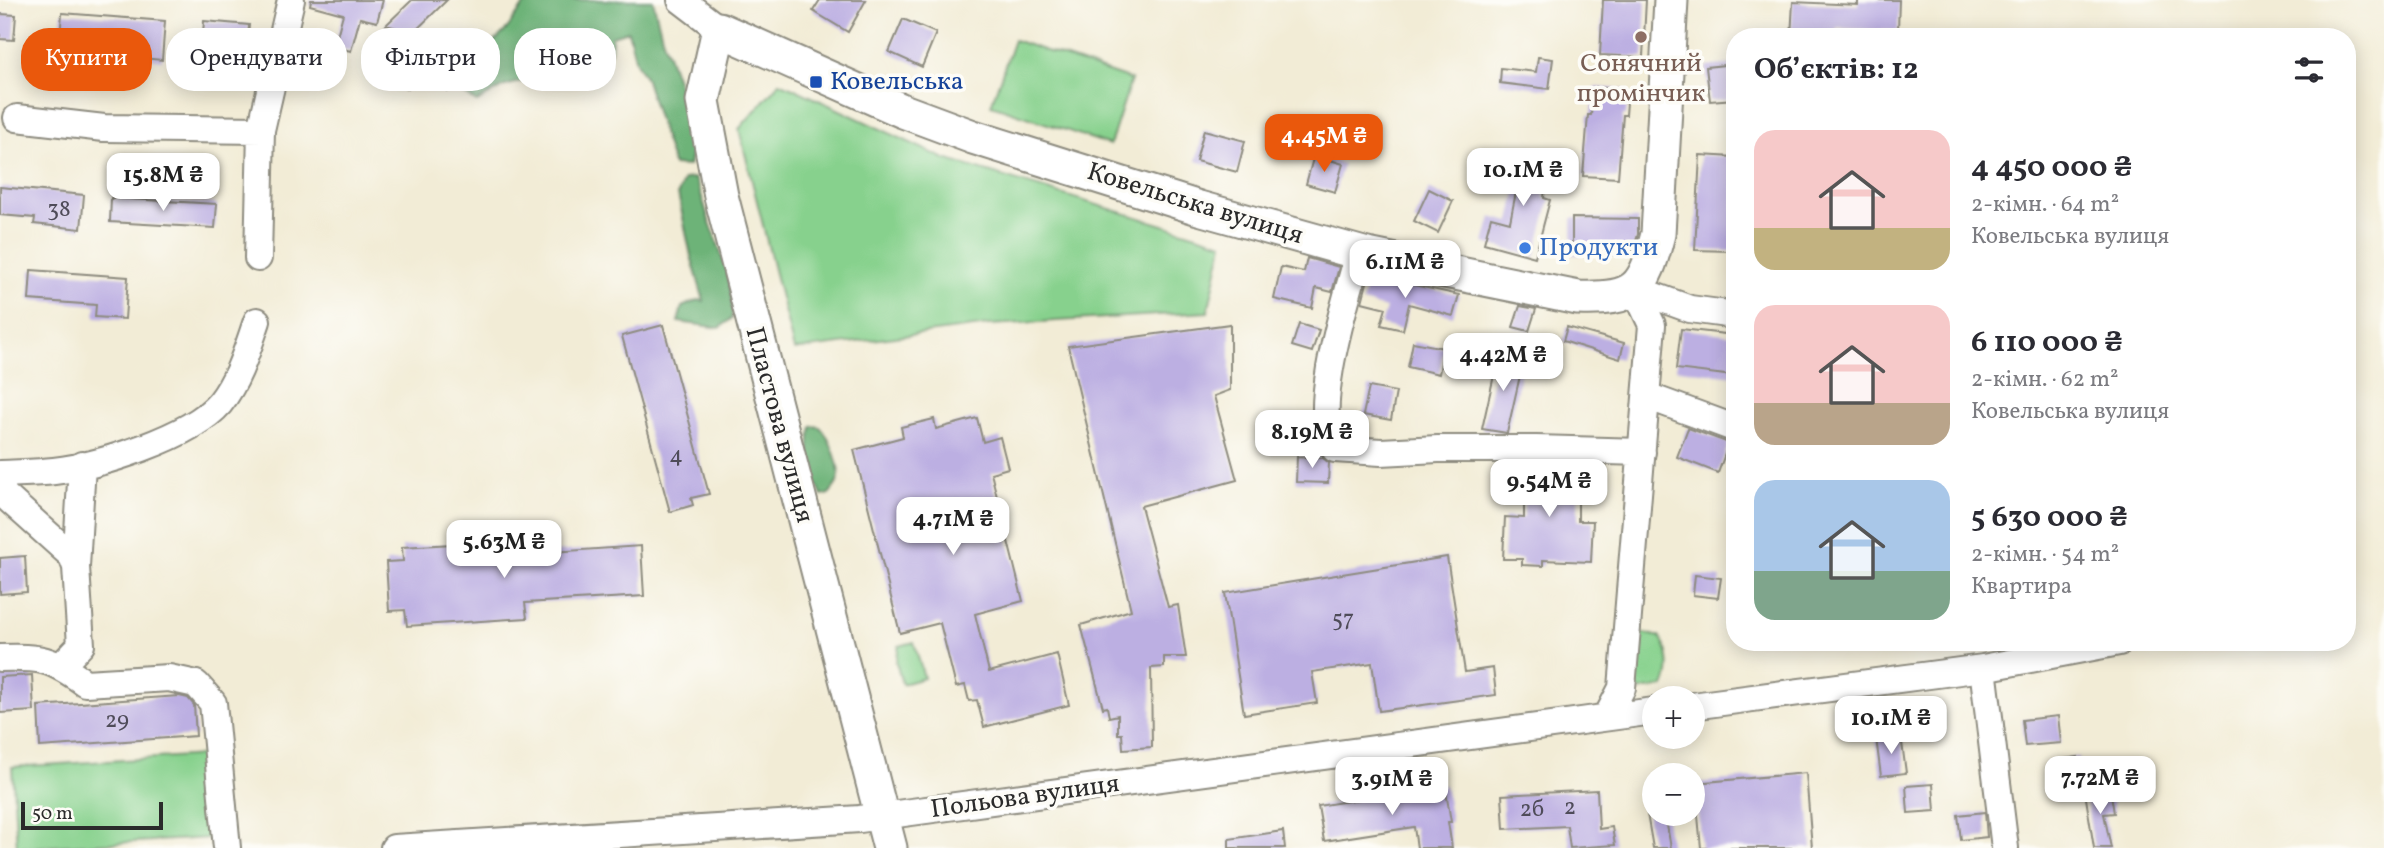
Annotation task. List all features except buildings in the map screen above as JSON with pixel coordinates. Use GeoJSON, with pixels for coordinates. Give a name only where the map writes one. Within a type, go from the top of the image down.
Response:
{"type":"FeatureCollection","features":[{"type":"Feature","properties":{"kind":"main road"},"geometry":{"type":"LineString","coordinates":[[1634,289],[1649,268],[1658,234],[1671,0]]}},
{"type":"Feature","properties":{"kind":"main road","name":"Ковельська вулиця"},"geometry":{"type":"LineString","coordinates":[[715,14],[903,111],[1199,208],[1359,253],[1578,298],[1605,299],[1634,289]]}},
{"type":"Feature","properties":{"kind":"main road","name":"Пластова вулиця"},"geometry":{"type":"LineString","coordinates":[[715,14],[703,101],[720,195],[890,848]]}},
{"type":"Feature","properties":{"kind":"street"},"geometry":{"type":"LineString","coordinates":[[258,258],[261,130],[291,0]]}},
{"type":"Feature","properties":{"kind":"street","name":"Ковельська вулиця"},"geometry":{"type":"LineString","coordinates":[[681,0],[715,14]]}},
{"type":"Feature","properties":{"kind":"street"},"geometry":{"type":"LineString","coordinates":[[17,118],[104,128],[261,130]]}},
{"type":"Feature","properties":{"kind":"street"},"geometry":{"type":"LineString","coordinates":[[1359,253],[1329,372],[1327,428],[1329,441],[1335,449],[1381,452],[1438,449],[1642,452]]}},
{"type":"Feature","properties":{"kind":"street"},"geometry":{"type":"LineString","coordinates":[[1634,289],[1690,309],[1726,313]]}},
{"type":"Feature","properties":{"kind":"street"},"geometry":{"type":"LineString","coordinates":[[1607,717],[1622,688],[1652,325],[1634,289]]}},
{"type":"Feature","properties":{"kind":"street"},"geometry":{"type":"LineString","coordinates":[[76,567],[72,556],[3,494],[1,474],[55,471],[119,457],[192,426],[218,405],[237,378],[257,321]]}},
{"type":"Feature","properties":{"kind":"street"},"geometry":{"type":"LineString","coordinates":[[1647,396],[1726,425]]}},
{"type":"Feature","properties":{"kind":"street"},"geometry":{"type":"LineString","coordinates":[[62,666],[81,645],[76,567],[82,465]]}},
{"type":"Feature","properties":{"kind":"street"},"geometry":{"type":"LineString","coordinates":[[1705,704],[1983,668],[2075,651]]}},
{"type":"Feature","properties":{"kind":"street"},"geometry":{"type":"LineString","coordinates":[[0,658],[34,657],[62,666],[85,682],[169,678],[196,684],[213,703],[227,848]]}},
{"type":"Feature","properties":{"kind":"street"},"geometry":{"type":"LineString","coordinates":[[1983,668],[2005,848]]}},
{"type":"Feature","properties":{"kind":"street","name":"Польова вулиця"},"geometry":{"type":"LineString","coordinates":[[394,848],[882,816],[1642,713]]}},
{"type":"Feature","properties":{"kind":"green space"},"geometry":{"type":"Polygon","coordinates":[[[529,0],[653,0],[662,37],[685,103],[687,136],[692,151],[689,166],[673,165],[645,77],[636,62],[628,31],[616,35],[616,28],[514,28],[514,83],[500,89],[500,36],[529,0]]]}},
{"type":"Feature","properties":{"kind":"green space"},"geometry":{"type":"Polygon","coordinates":[[[1014,40],[1131,80],[1110,145],[991,105],[1014,40]]]}},
{"type":"Feature","properties":{"kind":"green space"},"geometry":{"type":"Polygon","coordinates":[[[780,82],[945,159],[1223,243],[1208,312],[989,325],[794,350],[739,129],[780,82]]]}},
{"type":"Feature","properties":{"kind":"green space"},"geometry":{"type":"Polygon","coordinates":[[[462,91],[496,91],[477,102],[462,91]]]}},
{"type":"Feature","properties":{"kind":"green space"},"geometry":{"type":"Polygon","coordinates":[[[694,178],[729,282],[732,318],[720,328],[678,322],[682,307],[697,300],[704,301],[678,194],[684,179],[694,178]]]}},
{"type":"Feature","properties":{"kind":"green space"},"geometry":{"type":"Polygon","coordinates":[[[812,426],[820,427],[824,431],[834,452],[839,474],[837,484],[829,494],[822,496],[810,462],[812,426]]]}},
{"type":"Feature","properties":{"kind":"green space"},"geometry":{"type":"Polygon","coordinates":[[[1643,633],[1660,637],[1668,655],[1664,686],[1642,686],[1642,690],[1639,690],[1634,684],[1639,637],[1643,633]]]}},
{"type":"Feature","properties":{"kind":"green space"},"geometry":{"type":"Polygon","coordinates":[[[914,642],[924,678],[902,684],[896,662],[899,646],[914,642]]]}},
{"type":"Feature","properties":{"kind":"green space"},"geometry":{"type":"Polygon","coordinates":[[[204,755],[211,838],[17,848],[12,767],[204,755]]]}},
{"type":"Feature","properties":{"kind":"place","name":"Сонячний промінчик"},"geometry":{"type":"Point","coordinates":[1641,37]}},
{"type":"Feature","properties":{"kind":"place","name":"Ковельська"},"geometry":{"type":"Point","coordinates":[816,82]}},
{"type":"Feature","properties":{"kind":"place","name":"Продукти"},"geometry":{"type":"Point","coordinates":[1525,248]}}]}
